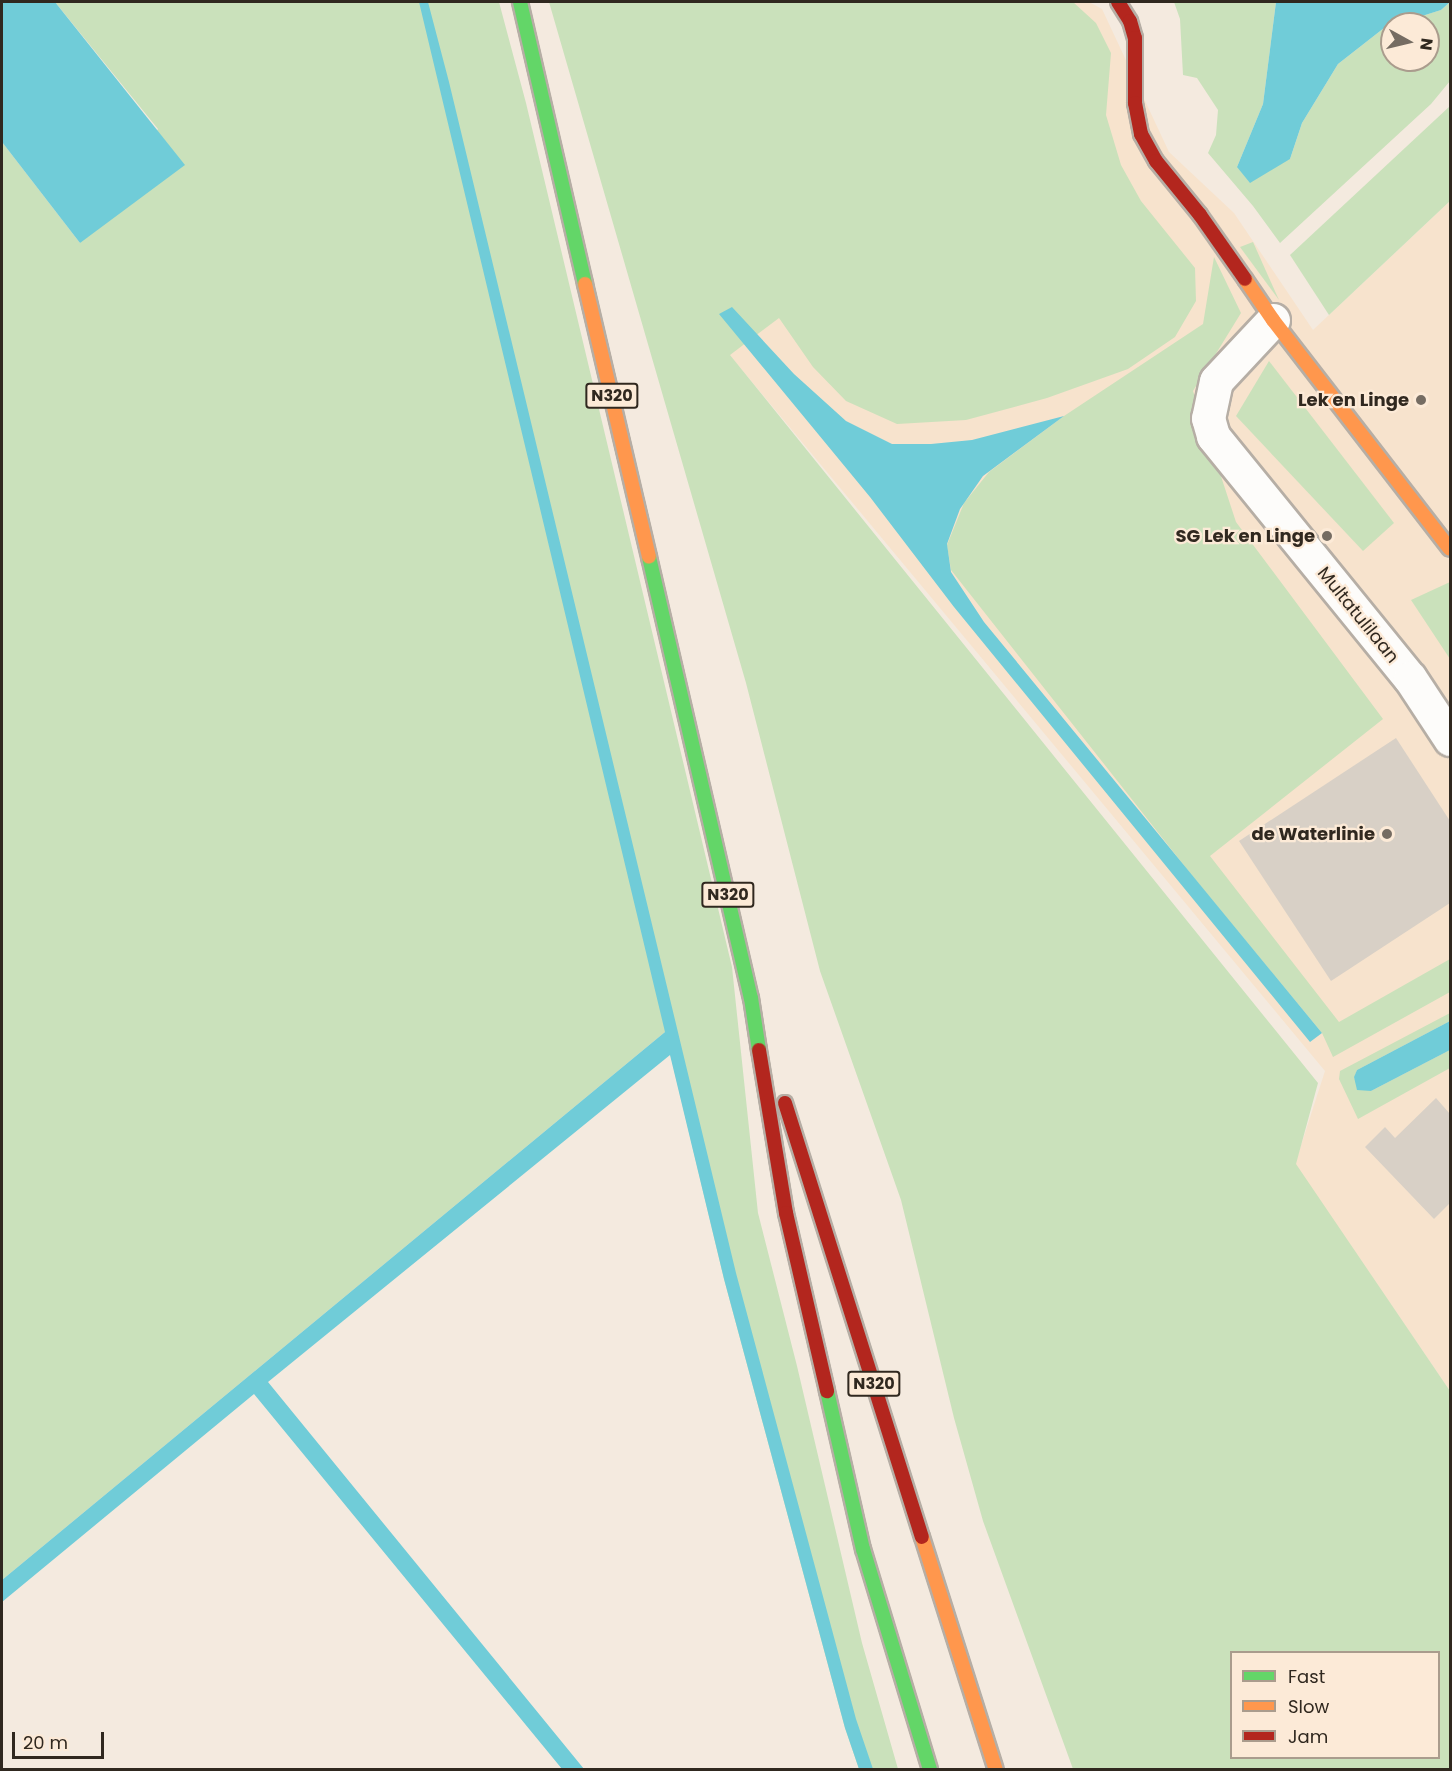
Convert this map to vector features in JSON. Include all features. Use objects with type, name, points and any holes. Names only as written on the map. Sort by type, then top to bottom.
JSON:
[{"type":"main road","name":"N320","points":[[520,2],[752,999],[786,1213],[863,1549],[930,1770]]},
{"type":"main road","points":[[1118,2],[1130,21],[1135,38],[1135,103],[1141,134],[1156,161],[1200,215],[1273,320],[1450,549]]},
{"type":"main road","name":"N320","points":[[752,999],[996,1770]]},
{"type":"street","name":"Multatulilaan","points":[[1273,320],[1216,381],[1208,418],[1213,436],[1410,678],[1450,739]]},
{"type":"shaded area","points":[[610,2],[1089,2],[1102,9],[1169,152],[1234,213],[1313,330],[1450,201],[1450,1391],[1295,1164],[1325,1071],[688,305]]},
{"type":"green space","points":[[55,2],[499,2],[526,103],[732,967],[758,1213],[797,1366],[862,1643],[898,1769],[859,1769],[845,1728],[724,1279],[665,1032],[2,1580],[2,142],[80,243],[158,129]]},
{"type":"green space","points":[[549,2],[1073,2],[1096,23],[1111,53],[1106,115],[1121,165],[1141,201],[1195,268],[1196,301],[1175,337],[1128,369],[1047,398],[966,420],[897,424],[846,401],[813,367],[779,318],[730,355],[1318,1083],[1296,1164],[1450,1391],[1450,1769],[1073,1769],[983,1521],[954,1418],[901,1200],[820,971],[746,683]]},
{"type":"green space","points":[[1174,2],[1276,2],[1263,104],[1237,167],[1290,159],[1302,123],[1338,64],[1380,31],[1380,72],[1440,72],[1440,12],[1435,12],[1441,10],[1450,2],[1450,81],[1431,104],[1280,243],[1253,206],[1208,153],[1216,135],[1218,110],[1197,78],[1183,75],[1180,19]]},
{"type":"green space","points":[[1450,106],[1450,201],[1329,315],[1290,255]]},
{"type":"green space","points":[[1253,242],[1279,300],[1240,247]]},
{"type":"green space","points":[[1214,257],[1241,313],[1193,391],[1236,522],[1383,719],[1210,856],[1339,1022],[1450,959],[1450,992],[1333,1057],[1322,1033],[1190,873],[951,570],[947,545],[964,503],[989,472],[1064,416],[1203,324]]},
{"type":"green space","points":[[1269,361],[1394,523],[1363,551],[1236,416]]},
{"type":"green space","points":[[1450,582],[1450,659],[1411,600]]},
{"type":"green space","points":[[1450,1013],[1450,1021],[1357,1070],[1354,1078],[1371,1091],[1450,1050],[1450,1068],[1358,1119],[1339,1079],[1340,1071]]},
{"type":"water","points":[[2,2],[55,2],[185,165],[80,243],[2,142]]},
{"type":"water","points":[[419,2],[428,2],[449,82],[736,1273],[856,1719],[873,1769],[859,1769],[845,1728],[724,1279],[670,1055],[268,1382],[584,1769],[562,1769],[254,1394],[2,1602],[2,1580],[665,1032]]},
{"type":"water","points":[[1276,2],[1450,2],[1435,12],[1380,12],[1380,31],[1338,64],[1302,123],[1290,159],[1250,183],[1237,167],[1263,104]]},
{"type":"water","points":[[732,307],[794,374],[846,421],[892,444],[931,444],[972,440],[1064,416],[983,476],[960,509],[947,544],[951,572],[984,622],[1322,1033],[1310,1042],[954,607],[870,497],[719,314]]},
{"type":"water","points":[[1450,1021],[1450,1050],[1371,1091],[1357,1090],[1354,1077],[1357,1070]]},
{"type":"building","points":[[1396,738],[1450,821],[1450,903],[1331,981],[1239,841]]},
{"type":"building","points":[[1436,1098],[1450,1114],[1450,1203],[1434,1219],[1365,1147],[1385,1127],[1395,1138]]},
{"type":"traffic: fast","points":[[520,2],[585,284]]},
{"type":"traffic: fast","points":[[649,557],[751,998],[759,1050]]},
{"type":"traffic: fast","points":[[827,1391],[863,1549],[930,1770]]},
{"type":"traffic: slow","points":[[1245,279],[1273,320],[1450,549]]},
{"type":"traffic: slow","points":[[585,284],[649,557]]},
{"type":"traffic: slow","points":[[922,1537],[996,1770]]},
{"type":"traffic: jam","points":[[1118,2],[1130,21],[1135,38],[1135,103],[1141,134],[1156,161],[1200,215],[1245,279]]},
{"type":"traffic: jam","points":[[759,1050],[786,1213],[827,1391]]},
{"type":"traffic: jam","points":[[785,1103],[922,1537]]},
{"type":"place","name":"Lek en Linge","points":[[1421,400]]},
{"type":"place","name":"SG Lek en Linge","points":[[1327,536]]},
{"type":"place","name":"de Waterlinie","points":[[1387,834]]}]
